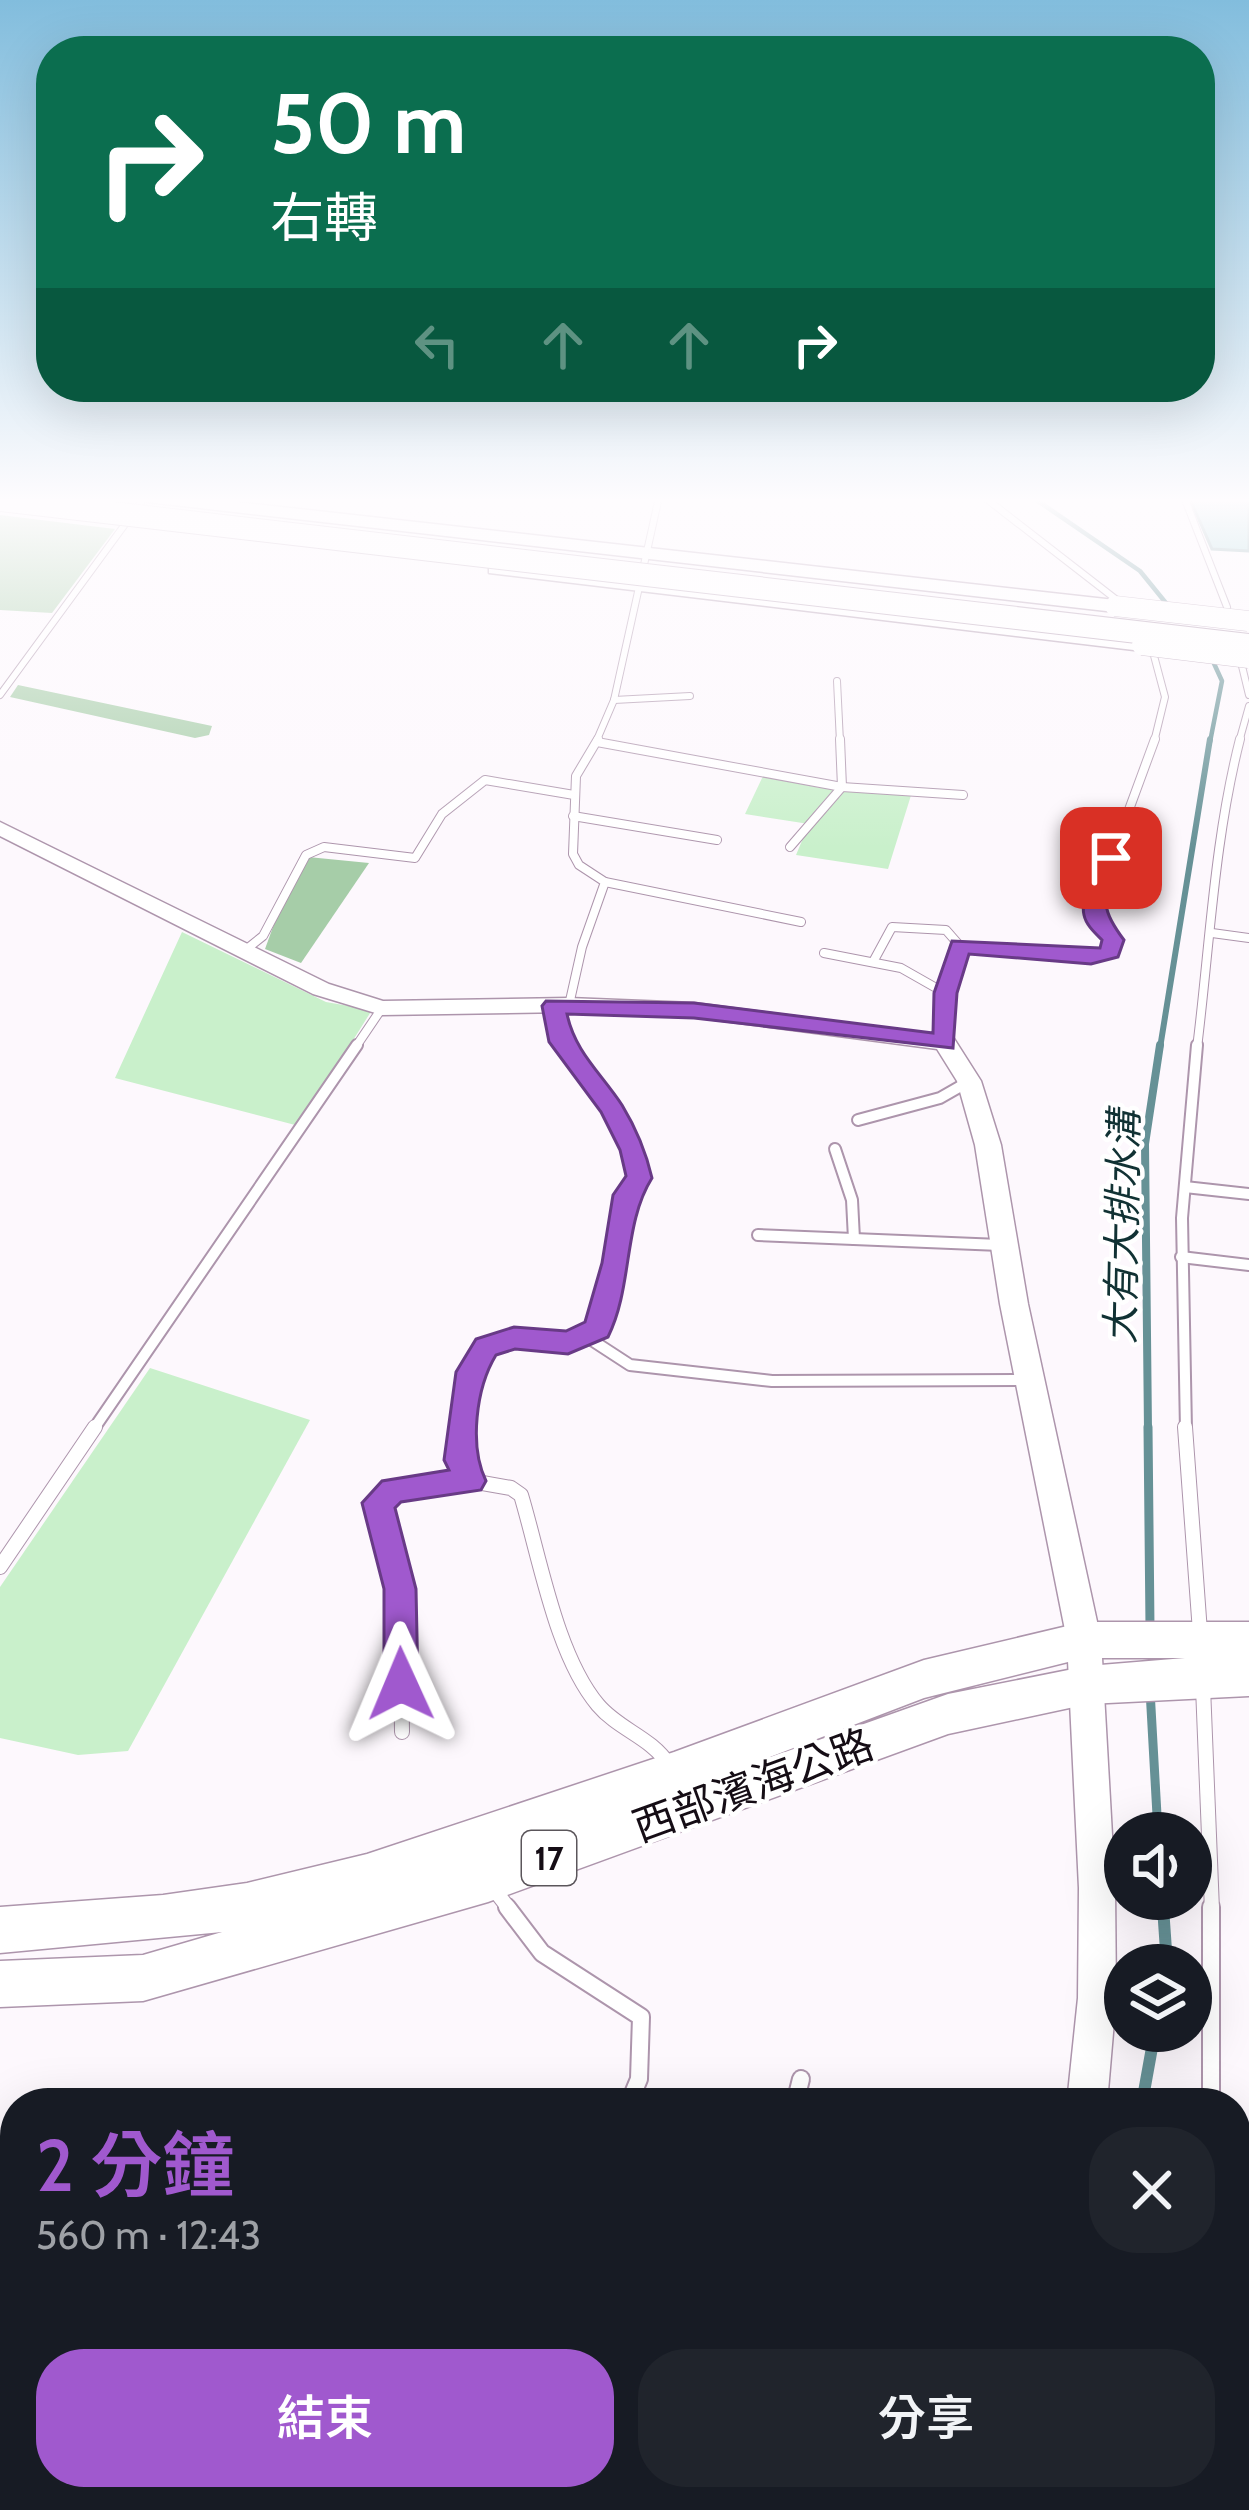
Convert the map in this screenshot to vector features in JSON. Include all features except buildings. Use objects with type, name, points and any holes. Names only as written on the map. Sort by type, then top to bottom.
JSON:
[{"type":"highway","points":[[917,614],[1246,655]]},
{"type":"highway","points":[[1094,614],[1249,632]]},
{"type":"main road","points":[[867,614],[1148,649],[1246,655]]},
{"type":"main road","points":[[1193,614],[1249,621]]},
{"type":"main road","name":"17","points":[[1084,1640],[1202,1658],[1249,1677]]},
{"type":"main road","name":"西部濱海公路","points":[[0,1930],[247,1906],[367,1876],[674,1773],[924,1679],[1084,1640]]},
{"type":"main road","name":"17","points":[[1088,1685],[1202,1658],[1249,1640]]},
{"type":"main road","name":"西部濱海公路","points":[[0,1984],[142,1978],[488,1880],[948,1714],[1088,1685]]},
{"type":"street","points":[[0,828],[243,952],[321,988],[382,1009],[694,1010],[945,1042],[968,1081],[988,1145],[1029,1380],[1084,1640],[1097,1932],[1097,1998],[1088,2088]]},
{"type":"lane","points":[[0,695],[61,614]]},
{"type":"lane","points":[[634,614],[614,700],[576,776],[573,854],[579,865],[605,882],[801,922]]},
{"type":"lane","points":[[873,962],[892,927],[946,930],[960,946],[1091,957],[1110,952],[1113,940],[1095,920],[1095,902],[1160,727],[1165,697],[1148,649]]},
{"type":"lane","points":[[1246,655],[1249,695]]},
{"type":"lane","points":[[790,848],[842,787],[837,681]]},
{"type":"lane","points":[[614,700],[690,696]]},
{"type":"lane","points":[[1211,2088],[1214,1972],[1202,1658],[1186,1452],[1181,1256],[1190,1080],[1212,933],[1214,868],[1237,739],[1249,706]]},
{"type":"lane","points":[[596,742],[842,787],[963,796]]},
{"type":"lane","points":[[243,952],[263,936],[306,855],[324,847],[415,858],[442,814],[485,781],[574,795]]},
{"type":"lane","points":[[573,817],[717,840]]},
{"type":"lane","points":[[470,1481],[459,1460],[471,1372],[486,1347],[514,1338],[568,1342],[598,1329],[616,1263],[626,1195],[639,1178],[638,1164],[611,1109],[561,1042],[561,1006],[605,882]]},
{"type":"lane","points":[[1212,933],[1249,938]]},
{"type":"lane","points":[[945,1042],[945,993],[960,946]]},
{"type":"lane","points":[[824,952],[901,968],[945,993]]},
{"type":"lane","points":[[0,1567],[382,1009]]},
{"type":"lane","points":[[858,1120],[940,1098],[968,1081]]},
{"type":"lane","points":[[835,1149],[852,1200],[854,1239]]},
{"type":"lane","points":[[1184,1187],[1249,1194]]},
{"type":"lane","points":[[758,1235],[1004,1245]]},
{"type":"lane","points":[[1181,1256],[1249,1265]]},
{"type":"lane","points":[[587,1337],[630,1366],[772,1381],[1029,1380]]},
{"type":"lane","points":[[402,1732],[400,1589],[378,1503],[393,1490],[470,1481],[511,1488],[520,1495],[572,1663],[600,1708],[656,1745],[674,1773]]},
{"type":"lane","points":[[488,1880],[542,1953],[640,2017],[635,2088]]},
{"type":"lane","points":[[799,2088],[801,2079]]},
{"type":"green space","points":[[18,685],[212,726],[209,735],[195,738],[10,697]]},
{"type":"green space","points":[[763,776],[821,788],[913,789],[888,869],[796,855],[809,824],[745,814]]},
{"type":"green space","points":[[308,857],[369,863],[301,963],[265,949],[293,872]]},
{"type":"green space","points":[[182,932],[326,1002],[372,1010],[299,1126],[115,1078]]},
{"type":"green space","points":[[150,1368],[310,1420],[128,1751],[78,1755],[0,1738],[0,1587]]},
{"type":"waterway","name":"大有大排水溝","points":[[1210,742],[1222,681],[1211,657]]},
{"type":"waterway","name":"大有大排水溝","points":[[1160,1048],[1210,739]]},
{"type":"waterway","name":"大有大排水溝","points":[[1148,1430],[1145,1144],[1160,1045]]},
{"type":"waterway","name":"大有大排水溝","points":[[1148,1427],[1150,1627]]},
{"type":"waterway","name":"大有大排水溝","points":[[1150,1690],[1157,1812]]},
{"type":"waterway","name":"大有大排水溝","points":[[1164,1920],[1166,1944]]},
{"type":"waterway","name":"大有大排水溝","points":[[1145,2088],[1151,2052]]},
{"type":"route","points":[[401,1684],[400,1589],[378,1503],[393,1490],[470,1481],[459,1460],[471,1372],[486,1347],[514,1338],[568,1342],[598,1329],[616,1263],[626,1195],[639,1178],[638,1164],[611,1109],[561,1042],[554,1006],[694,1010],[945,1042],[945,993],[960,946],[1091,957],[1110,952],[1113,940],[1095,920],[1095,902],[1111,858]]}]
